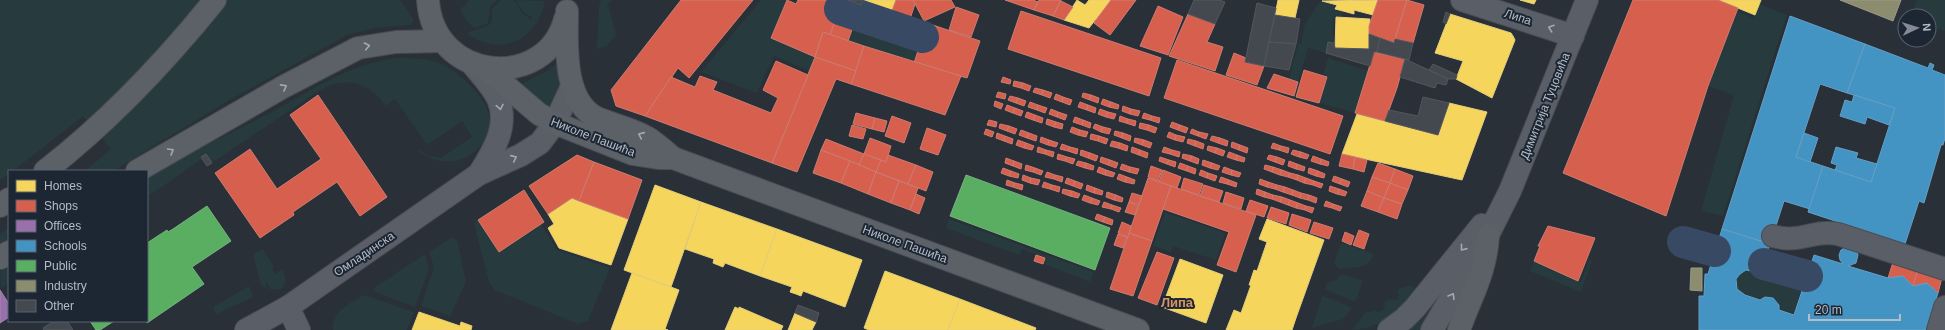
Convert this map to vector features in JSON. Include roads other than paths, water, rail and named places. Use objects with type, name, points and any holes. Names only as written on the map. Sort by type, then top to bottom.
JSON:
[{"type":"main road","points":[[46,170],[94,130],[174,48],[214,0]]},
{"type":"main road","name":"Николе Пашића","points":[[425,3],[431,20],[442,41],[460,58],[478,65],[539,114],[555,123],[633,154],[658,158],[672,158]]},
{"type":"main road","points":[[478,65],[504,68],[517,66],[536,57],[553,43],[564,24],[568,5]]},
{"type":"main road","name":"Николе Пашића","points":[[568,5],[568,54],[572,86],[579,100],[592,115],[648,138],[672,158],[1138,330]]},
{"type":"main road","points":[[139,170],[283,87],[358,48],[396,42],[442,41]]},
{"type":"main road","points":[[0,206],[8,200]]},
{"type":"main road","points":[[1459,330],[1482,276],[1488,235]]},
{"type":"street","name":"Липа","points":[[1462,0],[1573,36]]},
{"type":"street","name":"Димитрија Туцовића","points":[[1432,330],[1488,235],[1517,174],[1587,0]]},
{"type":"street","name":"Омладинска","points":[[478,65],[499,100],[502,112],[499,136],[495,148],[479,174]]},
{"type":"street","name":"Омладинска","points":[[246,330],[288,307],[479,174],[521,155],[534,147],[545,138],[555,123],[572,86]]},
{"type":"street","name":"Димитрија Туцовића","points":[[1389,330],[1404,319],[1415,308],[1477,230],[1499,210]]},
{"type":"street","points":[[1773,236],[1794,239],[1821,233],[1838,234],[1945,269]]},
{"type":"street","points":[[288,307],[299,330]]},
{"type":"waterway","points":[[840,9],[923,37]]},
{"type":"waterway","points":[[1683,242],[1715,251]]},
{"type":"waterway","points":[[1764,264],[1807,276]]},
{"type":"district","name":"Липа","points":[[1177,302]]}]
